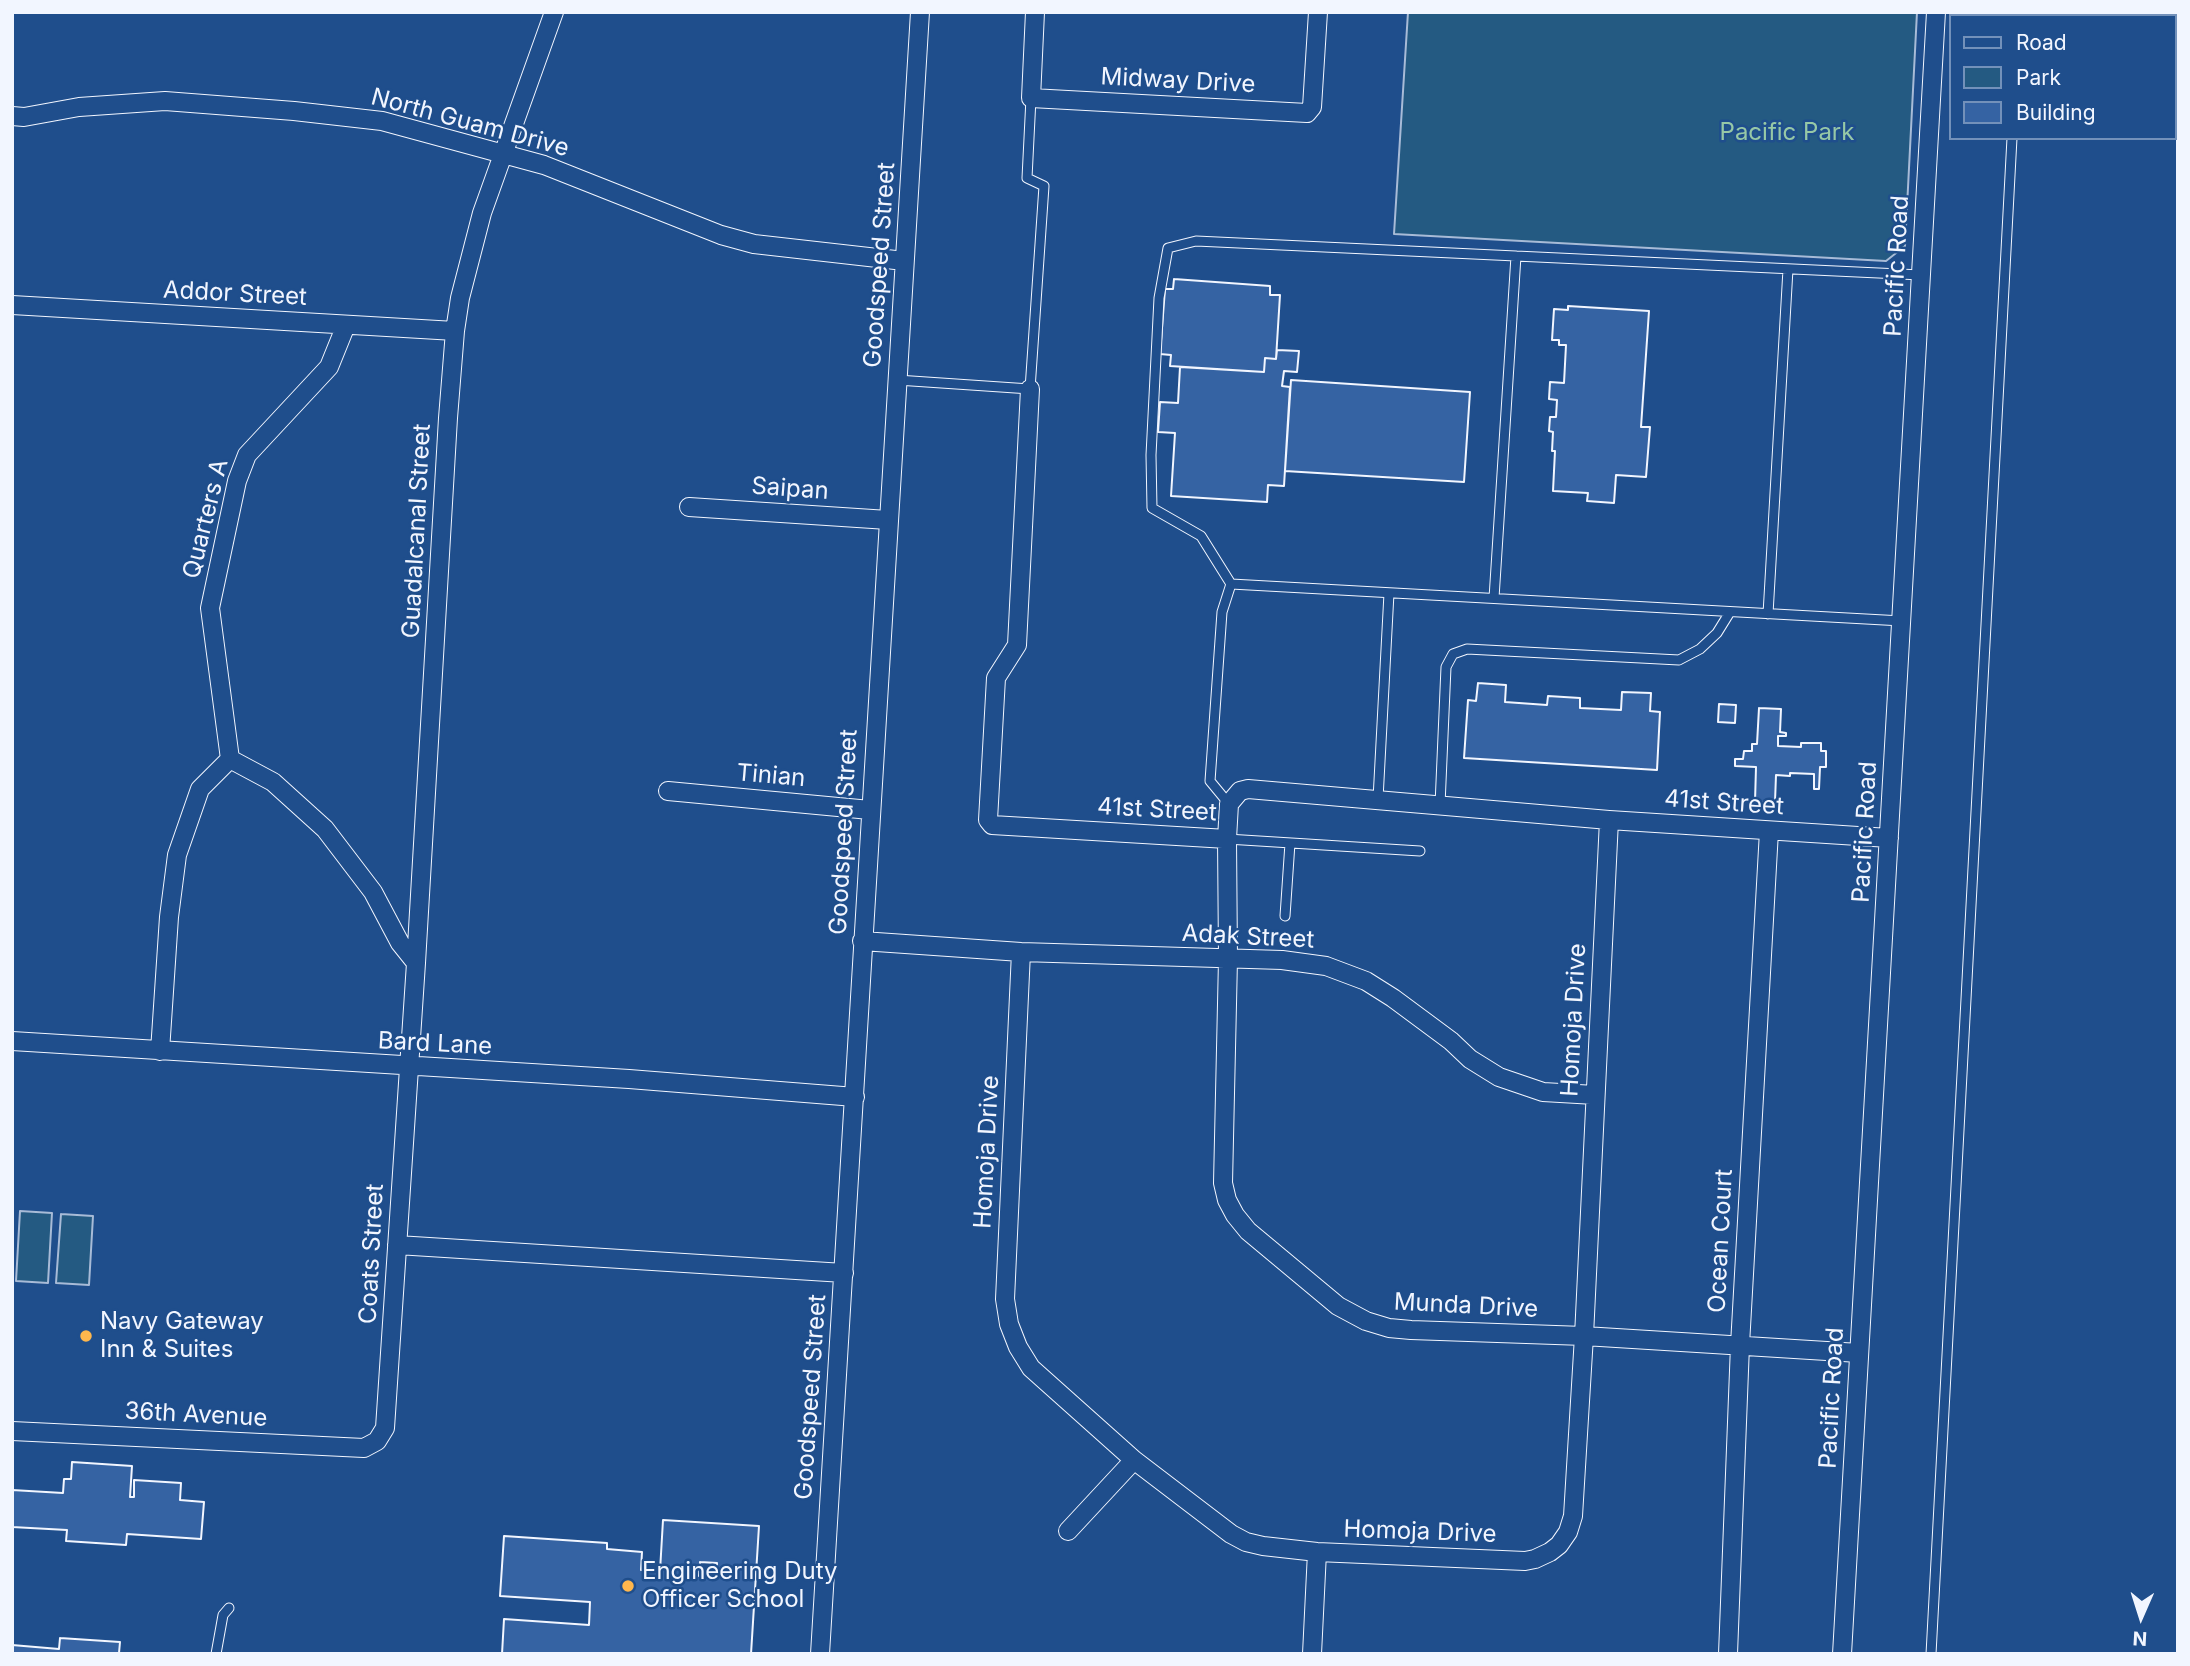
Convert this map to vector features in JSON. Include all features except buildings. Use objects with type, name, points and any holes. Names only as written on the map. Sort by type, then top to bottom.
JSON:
[{"type":"street","name":"Guadalcanal Street","points":[[408,1067],[455,331],[460,298],[482,213],[554,12]]},
{"type":"street","name":"Goodspeed Street","points":[[820,1654],[920,12]]},
{"type":"street","points":[[1031,98],[1035,12]]},
{"type":"street","name":"Midway Drive","points":[[1031,98],[1307,113],[1312,107],[1318,12]]},
{"type":"street","name":"Pacific Road","points":[[1842,1654],[1936,12]]},
{"type":"street","name":"North Guam Drive","points":[[12,116],[23,117],[120,103],[164,101],[382,121],[556,169],[721,235],[754,244],[904,261]]},
{"type":"street","name":"Addor Street","points":[[12,305],[455,331]]},
{"type":"street","name":"Quarters A","points":[[230,759],[209,608],[237,481],[247,456],[329,367],[346,325]]},
{"type":"street","name":"41st Street","points":[[1030,389],[1017,645],[996,678],[988,820],[992,825],[1227,839],[1229,804],[1240,791],[1248,789],[1609,820],[1889,838]]},
{"type":"street","name":"Saipan","points":[[689,507],[888,520]]},
{"type":"street","points":[[160,1051],[169,917],[177,855],[200,789],[230,759],[273,782],[326,829],[373,892],[400,943],[416,963]]},
{"type":"street","name":"Tinian","points":[[668,791],[870,810]]},
{"type":"street","name":"Homoja Drive","points":[[1021,952],[1005,1288],[1009,1324],[1018,1347],[1037,1374],[1135,1460],[1239,1538],[1263,1546],[1317,1552],[1525,1561],[1550,1552],[1568,1532],[1573,1516],[1609,820]]},
{"type":"street","name":"Ocean Court","points":[[1728,1654],[1740,1345],[1769,831]]},
{"type":"street","name":"Munda Drive","points":[[1227,839],[1228,959],[1222,1170],[1227,1200],[1248,1231],[1338,1306],[1366,1321],[1390,1328],[1411,1330],[1584,1336],[1859,1353]]},
{"type":"street","name":"Adak Street","points":[[862,942],[1021,952],[1305,962],[1366,981],[1451,1041],[1470,1059],[1499,1077],[1542,1092],[1595,1095]]},
{"type":"street","name":"Bard Lane","points":[[12,1041],[629,1079],[855,1097]]},
{"type":"street","name":"Coats Street","points":[[377,1441],[386,1421],[408,1067]]},
{"type":"street","points":[[397,1245],[844,1273]]},
{"type":"street","name":"36th Avenue","points":[[12,1431],[363,1448],[377,1441]]},
{"type":"street","points":[[1068,1531],[1135,1460]]},
{"type":"street","points":[[1312,1654],[1317,1552]]},
{"type":"lane","points":[[897,380],[1030,389],[1044,186],[1027,178],[1031,98]]},
{"type":"lane","points":[[1931,1654],[2012,140]]},
{"type":"lane","points":[[1229,804],[1210,781],[1222,612],[1231,584],[1201,536],[1152,508],[1151,455],[1159,298],[1168,248],[1196,241],[1921,275]]},
{"type":"lane","points":[[1494,598],[1516,256]]},
{"type":"lane","points":[[1768,614],[1788,269]]},
{"type":"lane","points":[[1231,584],[1902,621]]},
{"type":"lane","points":[[1378,799],[1389,593]]},
{"type":"lane","points":[[1440,805],[1446,667],[1453,654],[1467,649],[1679,660],[1700,649],[1717,633],[1730,612]]},
{"type":"lane","points":[[1227,839],[1420,851]]},
{"type":"lane","points":[[1285,916],[1290,843]]},
{"type":"lane","points":[[216,1654],[223,1615],[229,1608]]},
{"type":"green space","name":"Pacific Park","points":[[1408,12],[1917,12],[1905,246],[1886,261],[1394,234]]},
{"type":"green space","points":[[20,1211],[52,1213],[48,1283],[16,1281]]},
{"type":"green space","points":[[61,1214],[93,1216],[89,1285],[56,1283]]},
{"type":"place","name":"Navy Gateway Inn & Suites","points":[[86,1336]]},
{"type":"place","name":"Engineering Duty Officer School","points":[[628,1586]]}]
